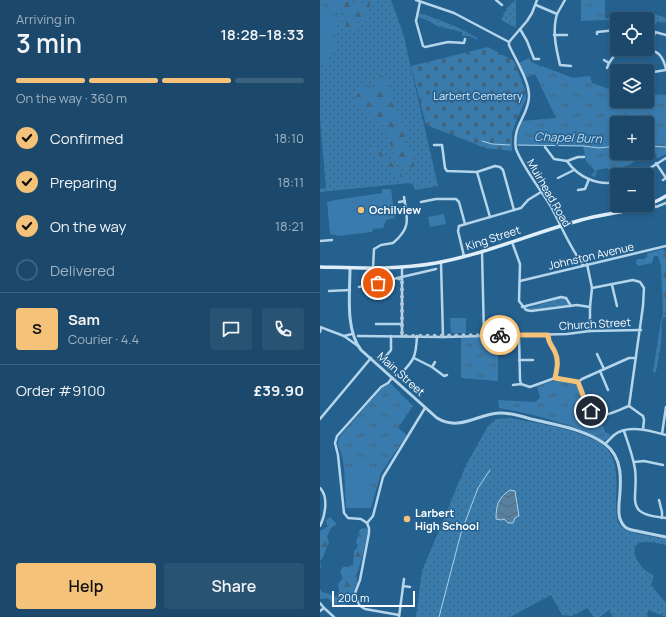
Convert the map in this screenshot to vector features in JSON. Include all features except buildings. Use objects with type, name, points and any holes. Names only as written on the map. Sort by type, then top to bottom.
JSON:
[{"type":"main road","name":"King Street","points":[[654,203],[666,196]]},
{"type":"main road","name":"King Street","points":[[320,267],[402,267],[441,262],[512,242],[560,225],[615,212]]},
{"type":"street","points":[[416,0],[454,13],[509,42],[527,21],[536,5],[537,0]]},
{"type":"street","points":[[496,0],[502,5]]},
{"type":"street","points":[[564,0],[557,14],[554,35],[560,65],[571,66]]},
{"type":"street","points":[[420,2],[416,21],[422,44],[424,46],[423,50]]},
{"type":"street","points":[[536,5],[557,14]]},
{"type":"street","points":[[520,29],[528,41],[534,59],[539,59]]},
{"type":"street","points":[[597,34],[597,32],[610,30]]},
{"type":"street","points":[[654,36],[655,32],[666,35]]},
{"type":"street","points":[[554,35],[566,35]]},
{"type":"street","points":[[424,46],[448,42],[464,42],[465,39]]},
{"type":"street","name":"Muirhead Road","points":[[509,42],[529,91],[527,106],[516,131],[514,140],[516,150],[542,192],[571,248],[583,265]]},
{"type":"street","points":[[654,52],[660,55],[664,61],[666,69],[654,72]]},
{"type":"street","points":[[607,68],[614,56]]},
{"type":"street","points":[[604,60],[609,63]]},
{"type":"street","points":[[434,146],[442,145],[445,168],[447,171],[477,172],[495,166],[502,168],[514,210]]},
{"type":"street","points":[[547,148],[554,159],[567,160],[578,156],[584,157]]},
{"type":"street","points":[[650,168],[666,158]]},
{"type":"street","points":[[567,160],[574,170],[589,179],[603,183],[610,182]]},
{"type":"street","points":[[656,164],[666,178],[663,180]]},
{"type":"street","points":[[560,178],[574,170]]},
{"type":"street","points":[[477,172],[490,217]]},
{"type":"street","points":[[578,190],[586,188],[589,179]]},
{"type":"street","points":[[464,256],[457,229],[459,226],[522,207],[528,200],[542,192]]},
{"type":"street","points":[[373,268],[374,249],[381,245],[393,243],[407,225],[404,197]]},
{"type":"street","points":[[421,202],[438,199],[456,199],[465,224]]},
{"type":"street","points":[[398,202],[405,201]]},
{"type":"street","points":[[654,206],[656,207],[666,203]]},
{"type":"street","points":[[320,241],[332,240]]},
{"type":"street","points":[[512,242],[520,264],[519,301],[522,307],[531,312],[581,305],[590,307]]},
{"type":"street","name":"Johnston Avenue","points":[[520,281],[666,246]]},
{"type":"street","points":[[481,251],[484,336]]},
{"type":"street","points":[[441,262],[443,337]]},
{"type":"street","points":[[587,264],[592,288],[590,331]]},
{"type":"street","points":[[402,267],[402,336]]},
{"type":"street","points":[[344,336],[352,334],[350,322],[350,268]]},
{"type":"street","points":[[359,287],[436,269]]},
{"type":"street","points":[[592,288],[633,280],[639,281],[644,288],[641,330],[629,406]]},
{"type":"street","points":[[612,285],[617,306]]},
{"type":"street","points":[[330,291],[350,290]]},
{"type":"street","points":[[522,307],[561,297],[566,298],[571,306]]},
{"type":"street","points":[[376,324],[402,324]]},
{"type":"street","points":[[320,327],[320,332]]},
{"type":"street","name":"Main Street","points":[[320,327],[344,336],[358,346],[440,420],[454,424],[491,414],[506,413],[583,432],[605,444]]},
{"type":"street","name":"Church Street","points":[[358,336],[443,337],[548,335],[590,331],[641,330]]},
{"type":"street","name":"Main Street","points":[[352,334],[358,346]]},
{"type":"street","points":[[519,335],[521,384]]},
{"type":"street","points":[[548,335],[548,340],[554,351],[557,364],[555,378]]},
{"type":"street","points":[[382,361],[391,350],[392,336]]},
{"type":"street","points":[[399,376],[417,352],[417,336]]},
{"type":"street","points":[[597,354],[604,370]]},
{"type":"street","points":[[321,417],[371,358]]},
{"type":"street","points":[[414,358],[432,367],[444,376]]},
{"type":"street","points":[[513,385],[521,384],[530,387],[555,378],[578,382],[629,358],[636,358]]},
{"type":"street","points":[[378,359],[385,364]]},
{"type":"street","points":[[519,360],[533,360]]},
{"type":"street","points":[[432,367],[435,362]]},
{"type":"street","points":[[600,371],[608,390]]},
{"type":"street","points":[[442,380],[444,376],[447,375]]},
{"type":"street","points":[[392,378],[388,383],[381,387],[337,436],[335,446],[338,455],[344,513],[348,518],[361,519],[367,523],[369,528],[360,580],[356,593],[356,598],[360,606],[365,609],[399,616],[404,578]]},
{"type":"street","points":[[578,382],[588,408],[595,414],[600,416],[605,415],[629,406]]},
{"type":"street","points":[[629,406],[643,416],[644,420],[642,429]]},
{"type":"street","points":[[662,434],[666,407]]},
{"type":"street","points":[[367,523],[373,516],[382,477],[425,408]]},
{"type":"street","points":[[666,435],[642,429],[624,431],[614,435],[605,444],[614,455],[619,467],[621,481],[619,516],[622,524],[628,529],[666,537]]},
{"type":"street","points":[[624,431],[634,462],[636,475],[634,500],[636,506],[646,515],[666,518]]},
{"type":"street","points":[[634,462],[644,461],[663,465]]},
{"type":"street","points":[[320,488],[324,494],[325,507],[320,526]]},
{"type":"street","points":[[659,500],[662,518]]},
{"type":"street","points":[[403,586],[410,587]]},
{"type":"street","points":[[320,603],[334,617]]},
{"type":"street","points":[[320,611],[324,608]]},
{"type":"green space","points":[[320,0],[391,0],[403,33],[438,186],[415,190],[413,185],[410,183],[320,192],[320,189],[326,188],[320,119]]},
{"type":"green space","points":[[320,0],[334,0],[340,2],[338,26],[333,49],[327,64],[320,65]]},
{"type":"green space","points":[[342,0],[357,4],[362,3],[363,0],[370,0],[370,8],[366,11],[363,20],[357,22],[355,32],[346,28],[345,14],[341,4]]},
{"type":"green space","points":[[515,0],[516,28],[501,20],[507,8]]},
{"type":"green space","points":[[581,0],[605,0],[605,20],[581,21]]},
{"type":"green space","points":[[320,5],[327,8],[333,19],[330,52],[325,58],[320,60]]},
{"type":"green space","points":[[419,13],[456,27],[477,38],[477,40],[470,36],[462,36],[462,32],[437,26],[418,17]]},
{"type":"green space","points":[[654,14],[666,18],[666,21],[662,23],[657,21],[656,24],[654,23]]},
{"type":"green space","name":"Larbert Cemetery","points":[[488,47],[514,61],[526,92],[526,99],[512,133],[512,151],[484,148],[426,125],[411,66]]},
{"type":"green space","points":[[529,58],[531,62],[573,78],[590,76],[592,83],[610,89],[610,108],[654,108],[654,94],[666,95],[666,154],[657,159],[656,153],[654,153],[654,116],[610,116],[610,160],[637,160],[629,165],[610,168],[610,170],[607,168],[597,170],[595,177],[591,176],[595,171],[586,161],[583,146],[517,146],[517,137],[522,121],[556,118],[535,74],[526,78],[519,63]]},
{"type":"green space","points":[[380,75],[385,77],[406,133],[404,141],[405,147],[412,151],[415,168],[413,170],[403,164],[395,154],[390,143],[389,132],[355,100],[362,86],[370,86],[376,89]]},
{"type":"green space","points":[[373,145],[399,170],[402,177],[407,182],[406,183],[401,183],[389,168],[384,166],[381,157],[372,149],[371,146]]},
{"type":"green space","name":"Ochilview","points":[[382,189],[391,189],[395,218],[386,220],[383,228],[373,229],[372,232],[338,236],[330,234],[327,202],[382,193]]},
{"type":"green space","points":[[444,214],[446,224],[430,227],[428,217]]},
{"type":"green space","points":[[663,249],[666,253],[666,315],[663,314],[661,266],[658,256],[654,256],[652,263],[638,266],[636,263],[637,259],[645,259],[648,253]]},
{"type":"green space","points":[[560,298],[565,299],[568,305],[532,310],[525,308],[528,306],[528,308],[537,306],[537,304],[539,305]]},
{"type":"green space","points":[[663,314],[666,316],[662,320],[661,346],[655,373],[653,371]]},
{"type":"green space","points":[[450,318],[466,318],[466,333],[451,333]]},
{"type":"green space","points":[[461,338],[498,338],[498,381],[461,378]]},
{"type":"green space","points":[[556,380],[577,385],[589,411],[589,421],[602,423],[605,432],[611,435],[606,440],[603,441],[580,430],[552,420],[499,408],[498,400],[535,402],[540,398],[537,386]]},
{"type":"green space","points":[[390,383],[413,406],[398,428],[407,435],[381,473],[371,508],[346,508],[344,466],[338,446],[338,440],[381,389]]},
{"type":"green space","points":[[509,418],[560,428],[586,436],[605,447],[612,456],[615,467],[616,505],[619,524],[624,529],[629,531],[666,539],[666,545],[649,542],[639,543],[635,548],[635,556],[641,566],[654,576],[651,585],[666,603],[666,617],[648,610],[647,617],[613,617],[609,610],[600,617],[594,617],[587,608],[572,616],[562,615],[551,595],[510,617],[416,617],[422,571],[466,465],[488,426],[496,419]]},
{"type":"green space","points":[[345,468],[370,468],[371,508],[346,508]]},
{"type":"green space","points":[[330,517],[337,524],[331,528],[327,536],[329,544],[323,558],[320,561],[320,531],[327,527],[326,520]]},
{"type":"green space","points":[[366,528],[368,531],[357,574],[357,583],[353,593],[354,599],[346,605],[334,604],[328,598],[320,599],[320,589],[322,592],[335,596],[339,592],[338,584],[343,578],[340,572],[343,567],[353,565],[354,551],[358,546],[356,542],[360,529]]},
{"type":"water","points":[[510,490],[515,491],[519,516],[515,518],[513,523],[508,523],[504,519],[496,519],[498,502]]},
{"type":"waterway","name":"Chapel Burn","points":[[482,141],[492,144],[510,145]]},
{"type":"waterway","name":"Chapel Burn","points":[[518,145],[584,146],[599,148],[610,147]]},
{"type":"waterway","name":"Chapel Burn","points":[[654,146],[666,147]]},
{"type":"waterway","points":[[439,617],[461,533],[478,488],[490,470]]},
{"type":"way so far","points":[[378,283],[402,278],[402,336],[451,337],[500,335]]},
{"type":"place","name":"Ochilview","points":[[361,210]]},
{"type":"place","name":"Larbert High School","points":[[407,519]]},
{"type":"route","points":[[500,335],[548,335],[549,344],[556,354],[557,364],[555,378],[578,382],[588,408],[591,411]]}]
